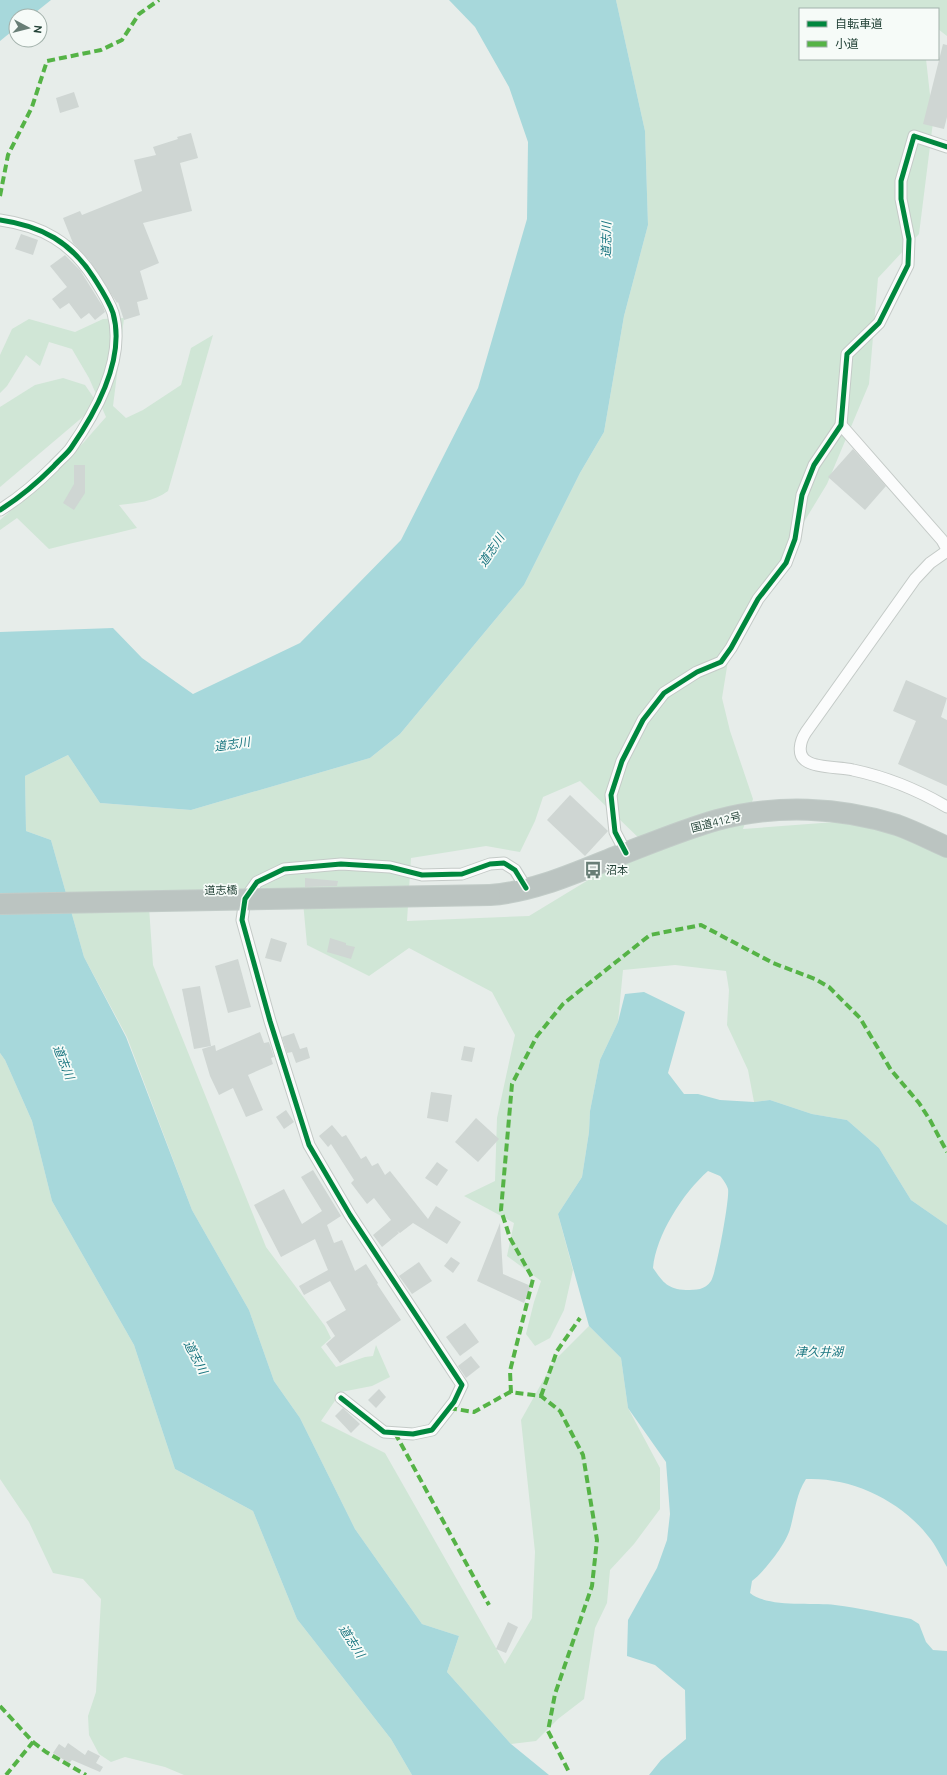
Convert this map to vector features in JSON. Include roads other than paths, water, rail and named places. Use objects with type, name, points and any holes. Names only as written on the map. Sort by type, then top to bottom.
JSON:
[{"type":"highway","name":"国道412号","points":[[490,894],[526,888],[577,872],[675,833],[718,820],[754,813],[790,810],[819,810],[871,818],[898,826],[947,847]]},
{"type":"highway","name":"道志橋","points":[[0,904],[490,894]]},
{"type":"street","points":[[626,853],[615,832],[611,795],[622,760],[644,720],[664,693],[697,672],[721,662],[731,648],[758,599],[786,563],[795,539],[802,495],[814,465],[841,425],[847,354],[879,323],[908,264],[909,239],[901,199],[901,182],[914,136],[947,147]]},
{"type":"street","points":[[0,220],[18,223],[56,238],[72,249],[88,268],[113,313],[115,337],[114,358],[107,384],[93,412],[70,449],[30,489],[0,510]]},
{"type":"street","points":[[841,425],[942,540],[947,550],[915,579],[806,732],[800,743],[802,756],[808,762],[874,775],[920,792],[947,807]]},
{"type":"street","points":[[341,1398],[384,1432],[413,1434],[432,1430],[454,1402],[462,1385],[350,1215],[309,1145],[270,1021],[242,920],[245,899],[257,882],[284,870],[341,864],[390,867],[422,875],[462,874],[490,864],[504,863],[515,870],[526,888]]},
{"type":"water","points":[[0,0],[51,0],[41,8],[8,8],[8,34],[0,41]]},
{"type":"water","name":"道志川","points":[[449,0],[616,0],[645,131],[648,225],[624,316],[604,432],[580,473],[524,585],[400,734],[370,758],[191,810],[100,803],[68,755],[25,776],[26,831],[51,840],[84,957],[126,1037],[192,1210],[249,1310],[274,1381],[300,1418],[355,1529],[422,1624],[459,1636],[447,1672],[511,1744],[549,1775],[412,1775],[391,1739],[297,1619],[253,1511],[175,1469],[134,1345],[52,1201],[32,1121],[5,1060],[0,1053],[0,632],[113,628],[142,658],[193,694],[300,643],[401,540],[478,388],[527,219],[528,142],[509,87],[475,27]]},
{"type":"water","name":"津久井湖","points":[[644,992],[685,1012],[668,1073],[684,1094],[698,1094],[720,1100],[754,1102],[770,1100],[812,1114],[847,1120],[879,1148],[911,1200],[947,1225],[947,1567],[936,1547],[917,1523],[889,1502],[873,1493],[840,1482],[823,1479],[806,1479],[798,1497],[788,1535],[774,1557],[752,1581],[750,1593],[758,1598],[768,1601],[791,1604],[825,1604],[844,1606],[911,1619],[919,1624],[926,1642],[933,1650],[947,1651],[947,1775],[649,1775],[661,1760],[686,1739],[685,1690],[655,1665],[627,1656],[628,1620],[657,1568],[667,1540],[670,1514],[666,1462],[628,1408],[621,1358],[589,1326],[558,1214],[582,1177],[589,1132],[590,1111],[600,1060],[618,1022],[625,994]],"holes":[[[708,1171],[720,1176],[728,1189],[728,1195],[719,1251],[711,1281],[703,1288],[697,1290],[674,1288],[666,1284],[653,1268],[659,1242],[672,1215],[699,1180]]]},
{"type":"place","name":"沼本","points":[[593,870]]}]
